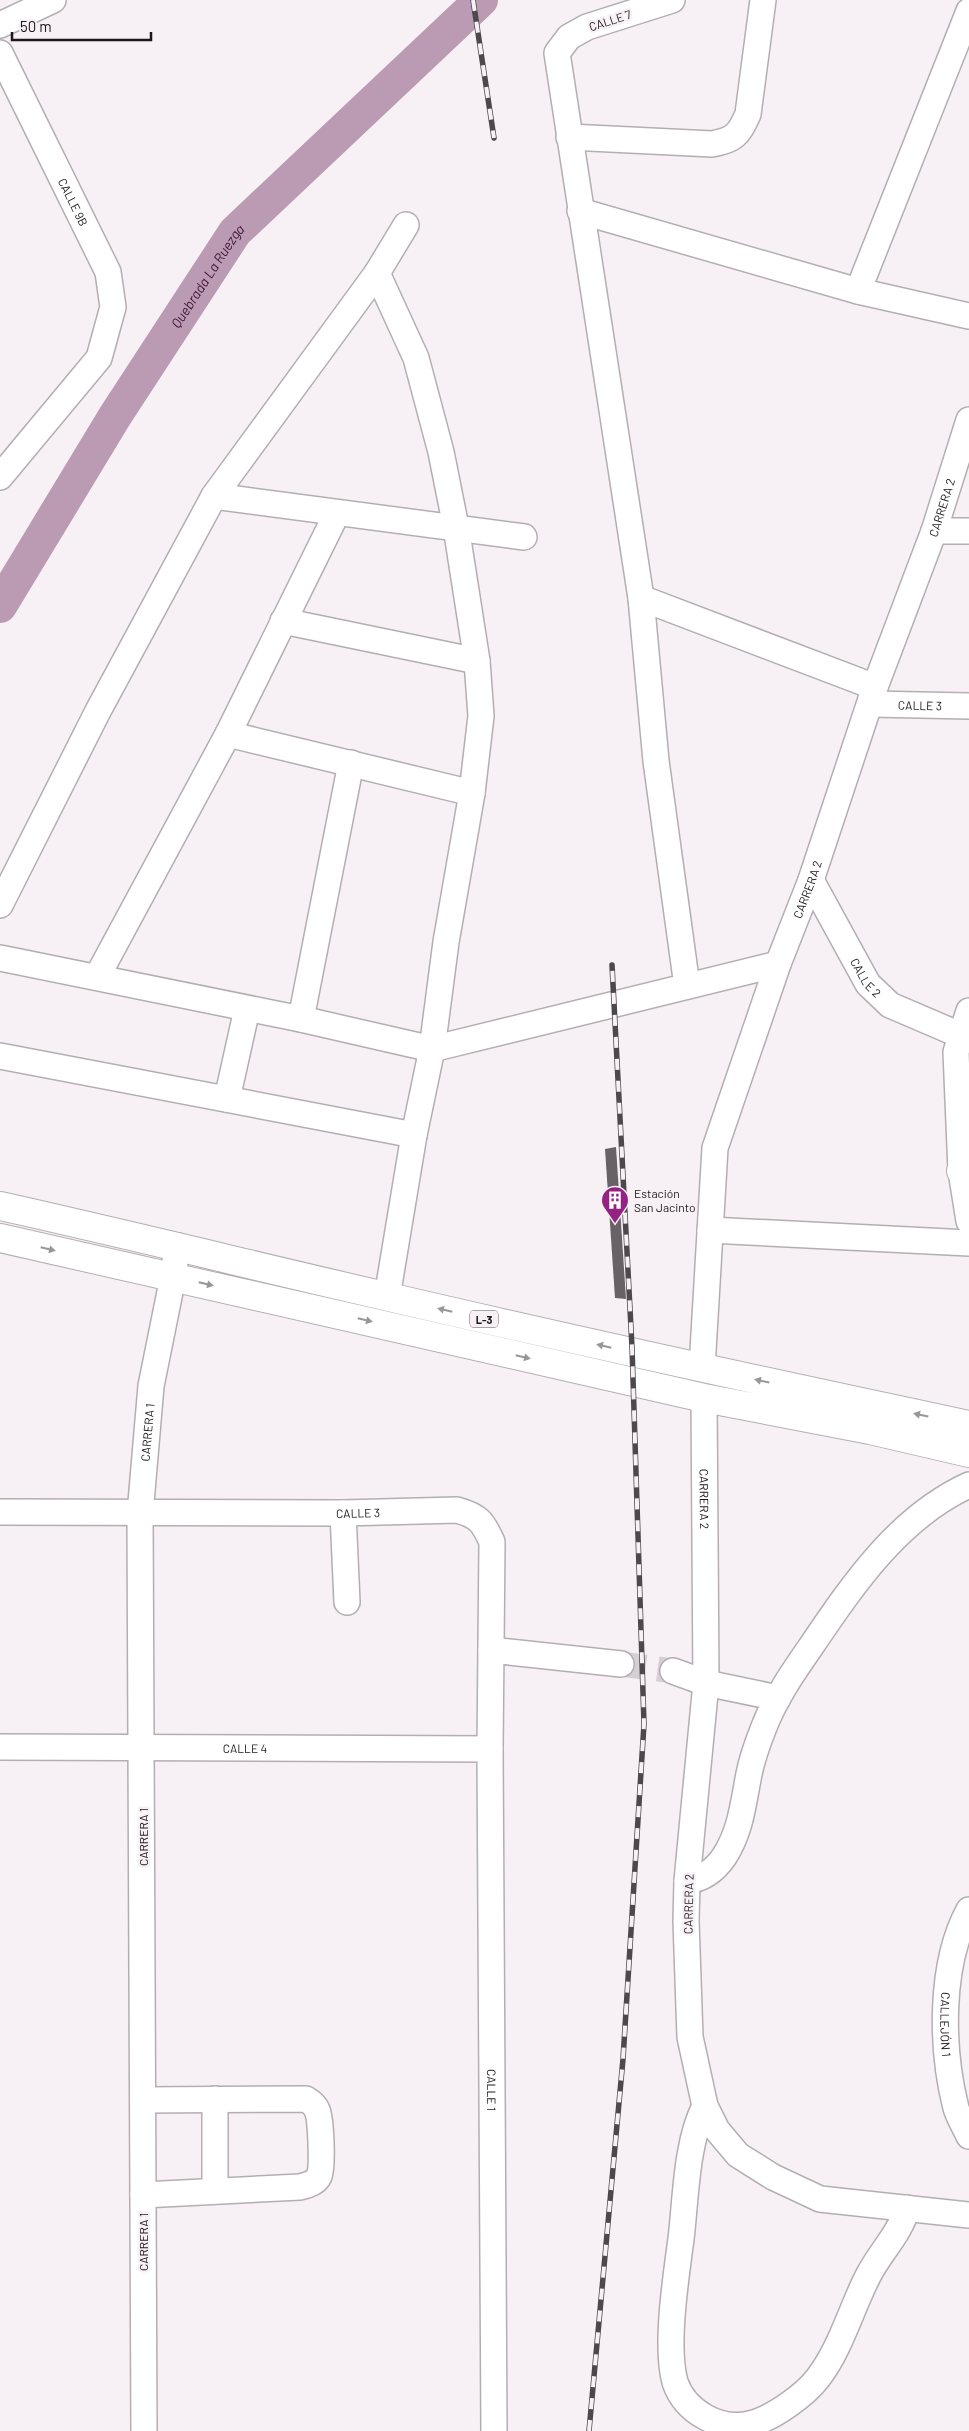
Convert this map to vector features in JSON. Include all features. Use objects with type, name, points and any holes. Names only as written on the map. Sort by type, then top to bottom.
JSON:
[{"type":"main road","name":"L-3","points":[[0,1206],[177,1246],[386,1297],[702,1368],[969,1425]]},
{"type":"main road","name":"L-3","points":[[0,1238],[704,1398],[870,1430],[969,1452]]},
{"type":"street","points":[[0,25],[53,0]]},
{"type":"street","name":"CALLE 7","points":[[569,137],[557,53],[569,37],[587,27],[672,0]]},
{"type":"street","points":[[687,986],[656,761],[641,598],[569,137],[712,144],[730,140],[742,129],[748,114],[763,0]]},
{"type":"street","points":[[858,291],[969,11]]},
{"type":"street","name":"CALLE 9B","points":[[0,53],[108,272],[113,307],[99,358],[0,477]]},
{"type":"street","points":[[580,211],[858,291],[969,316]]},
{"type":"street","points":[[0,904],[98,711],[214,496],[377,273],[406,225]]},
{"type":"street","points":[[377,273],[416,358],[442,452],[477,661],[481,716],[472,793],[446,942],[432,1049],[414,1135],[386,1297]]},
{"type":"street","name":"CARRERA 2","points":[[702,1368],[715,1148],[778,964],[811,880],[873,696],[934,531],[969,420]]},
{"type":"street","points":[[214,496],[524,537]]},
{"type":"street","points":[[97,977],[228,734],[337,513]]},
{"type":"street","points":[[934,531],[969,531]]},
{"type":"street","name":"CALLE 3","points":[[641,598],[873,696],[969,706]]},
{"type":"street","points":[[284,621],[477,661]]},
{"type":"street","points":[[228,734],[472,793]]},
{"type":"street","points":[[302,1020],[351,763]]},
{"type":"street","name":"CALLE 2","points":[[811,880],[868,984],[890,1005],[960,1035]]},
{"type":"street","points":[[0,958],[302,1020],[432,1049],[778,964]]},
{"type":"street","points":[[227,1100],[248,1009]]},
{"type":"street","points":[[969,1011],[956,1052],[969,1221]]},
{"type":"street","points":[[0,1056],[414,1135]]},
{"type":"street","points":[[710,1230],[969,1243]]},
{"type":"street","name":"CARRERA 1","points":[[144,2431],[140,1514],[150,1386],[173,1277],[177,1246]]},
{"type":"street","name":"CARRERA 2","points":[[704,1398],[706,1683],[687,1880],[686,1921],[690,2037],[705,2106],[717,2130],[738,2155],[773,2176],[820,2199],[969,2215]]},
{"type":"street","points":[[687,1880],[704,1877],[724,1858],[740,1824],[749,1773],[764,1726],[778,1698],[840,1604],[889,1544],[921,1513],[939,1500],[969,1485]]},
{"type":"street","name":"CALLE 3","points":[[0,1512],[140,1514],[343,1513],[457,1510],[474,1515],[484,1526],[492,1542],[490,1749]]},
{"type":"street","points":[[343,1513],[346,1602]]},
{"type":"street","points":[[491,1650],[621,1664]]},
{"type":"street","points":[[673,1671],[706,1683],[778,1698]]},
{"type":"street","name":"CALLE 4","points":[[0,1747],[490,1749]]},
{"type":"street","name":"CALLE 1","points":[[490,1749],[494,2431]]},
{"type":"street","name":"CALLEJÓN 1","points":[[969,1910],[960,1926],[950,1970],[945,2043],[956,2110],[969,2136]]},
{"type":"street","points":[[215,2099],[215,2192]]},
{"type":"street","points":[[143,2100],[306,2099],[314,2104],[318,2112],[320,2160],[319,2175],[313,2183],[300,2187],[143,2195]]},
{"type":"street","points":[[705,2106],[697,2121],[692,2144],[673,2300],[672,2360],[676,2383],[681,2394],[693,2410],[702,2416],[721,2424],[736,2426],[752,2424],[793,2402],[818,2378],[841,2337],[878,2256],[903,2223],[907,2208]]},
{"type":"building","name":"Estación San Jacinto","points":[[616,1147],[626,1299],[615,1298],[605,1149]]},
{"type":"waterway","name":"Quebrada La Ruezga","points":[[0,606],[115,416],[235,232],[481,0]]},
{"type":"tunnel","points":[[621,1664],[673,1671]]},
{"type":"railway","points":[[473,0],[494,138]]},
{"type":"railway","points":[[589,2431],[623,2059],[644,1724],[632,1347],[612,965]]},
{"type":"place","name":"Estación San Jacinto","points":[[615,1224]]}]
